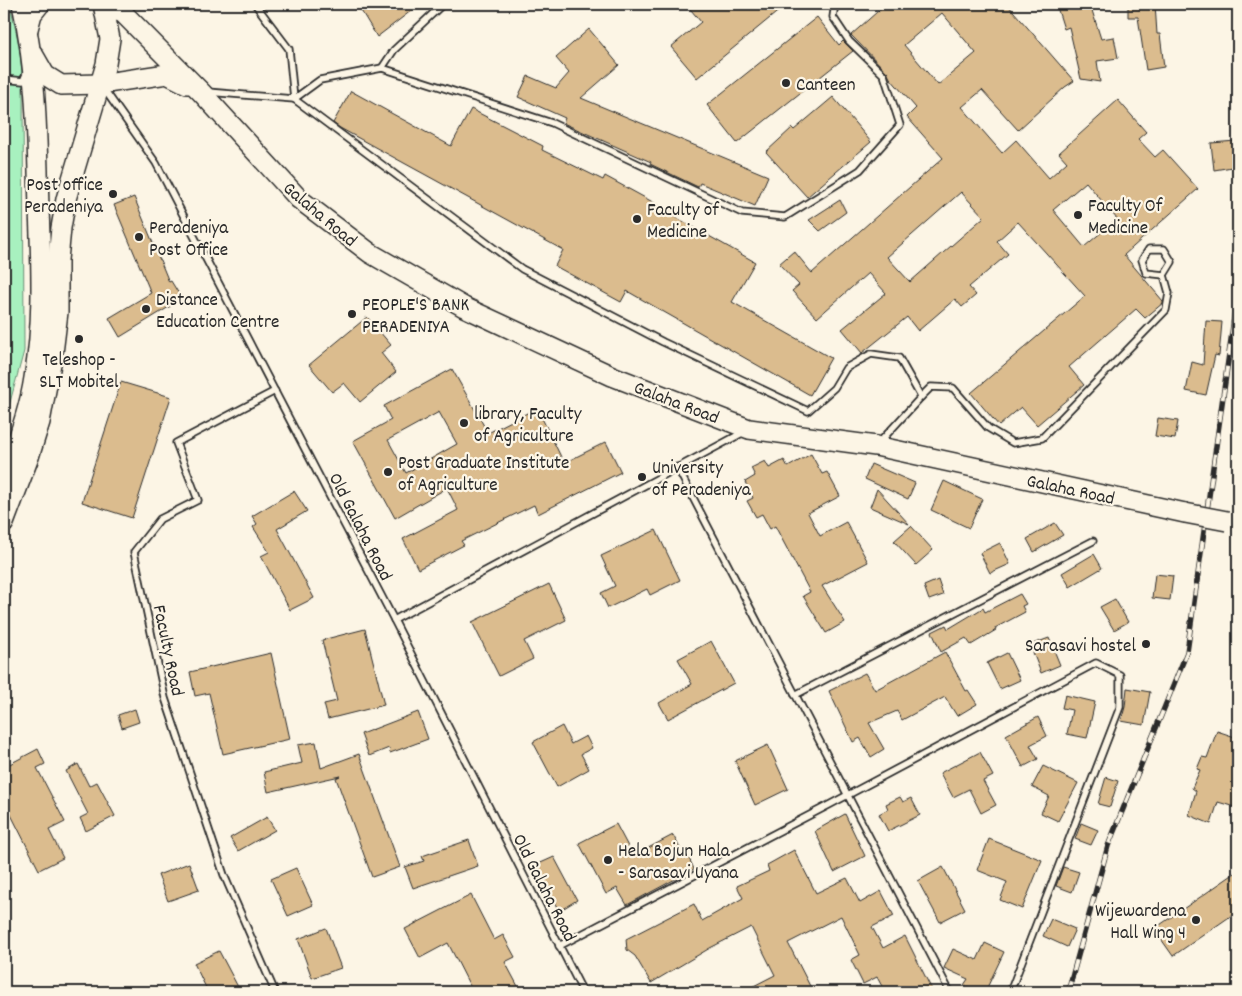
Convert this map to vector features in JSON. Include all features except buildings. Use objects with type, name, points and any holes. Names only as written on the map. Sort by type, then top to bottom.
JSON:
[{"type":"main road","points":[[4,480],[34,381],[40,340],[42,301],[38,138],[28,29],[22,4]]},
{"type":"main road","points":[[28,29],[32,14],[40,4]]},
{"type":"main road","points":[[4,523],[30,457],[40,422],[54,353],[58,312],[58,260],[66,199],[106,64],[110,39],[103,4]]},
{"type":"main road","name":"Galaha Road","points":[[103,4],[123,14],[201,92],[299,199],[370,253],[464,307],[594,368],[749,429],[876,446],[1233,523]]},
{"type":"main road","name":"Galaha Road","points":[[31,56],[45,75],[61,85],[100,84],[167,74],[201,92]]},
{"type":"lane","points":[[255,4],[289,49],[294,99]]},
{"type":"lane","points":[[382,68],[394,50],[443,4]]},
{"type":"lane","points":[[294,99],[320,80],[382,68],[552,123],[742,213],[785,217],[860,170],[900,125],[884,75],[849,41],[833,17],[835,4]]},
{"type":"lane","points":[[4,79],[23,80],[31,56]]},
{"type":"lane","name":"Old Galaha Road","points":[[100,84],[156,163],[394,620],[583,992]]},
{"type":"lane","points":[[201,92],[294,99],[522,268],[663,342],[808,412],[834,388],[846,368],[870,354],[899,358],[921,397]]},
{"type":"lane","points":[[876,446],[930,387],[952,388],[988,428],[1013,443],[1042,438],[1166,310],[1169,293],[1164,274],[1172,262],[1164,249],[1150,249],[1142,260],[1146,273],[1164,274]]},
{"type":"lane","name":"Faculty Road","points":[[274,391],[176,443],[198,500],[160,519],[134,552],[165,698],[224,875],[275,992]]},
{"type":"lane","points":[[394,620],[749,429]]},
{"type":"lane","points":[[677,468],[950,992]]},
{"type":"lane","points":[[795,695],[1092,541]]},
{"type":"lane","points":[[559,946],[1096,663],[1120,675],[1120,707],[1010,992]]},
{"type":"green space","points":[[4,4],[10,4],[19,45],[23,81],[24,351],[4,424]]},
{"type":"railway","points":[[1068,992],[1108,846],[1187,652],[1238,290]]},
{"type":"place","name":"Canteen","points":[[786,83]]},
{"type":"place","name":"Post office Peradeniya","points":[[113,194]]},
{"type":"place","name":"Faculty Of Medicine","points":[[1078,215]]},
{"type":"place","name":"Faculty of Medicine","points":[[637,219]]},
{"type":"place","name":"Peradeniya Post Office","points":[[139,237]]},
{"type":"place","name":"Distance Education Centre","points":[[146,309]]},
{"type":"place","name":"PEOPLE'S BANK PERADENIYA","points":[[352,314]]},
{"type":"place","name":"Teleshop - SLT Mobitel","points":[[79,339]]},
{"type":"place","name":"library, Faculty of Agriculture","points":[[464,423]]},
{"type":"place","name":"Post Graduate Institute of Agriculture","points":[[388,472]]},
{"type":"place","name":"University of Peradeniya","points":[[642,477]]},
{"type":"place","name":"Sarasavi hostel","points":[[1146,644]]},
{"type":"place","name":"Hela Bojun Hala - Sarasavi Uyana","points":[[608,860]]},
{"type":"place","name":"Wijewardena Hall Wing 4","points":[[1196,920]]}]
